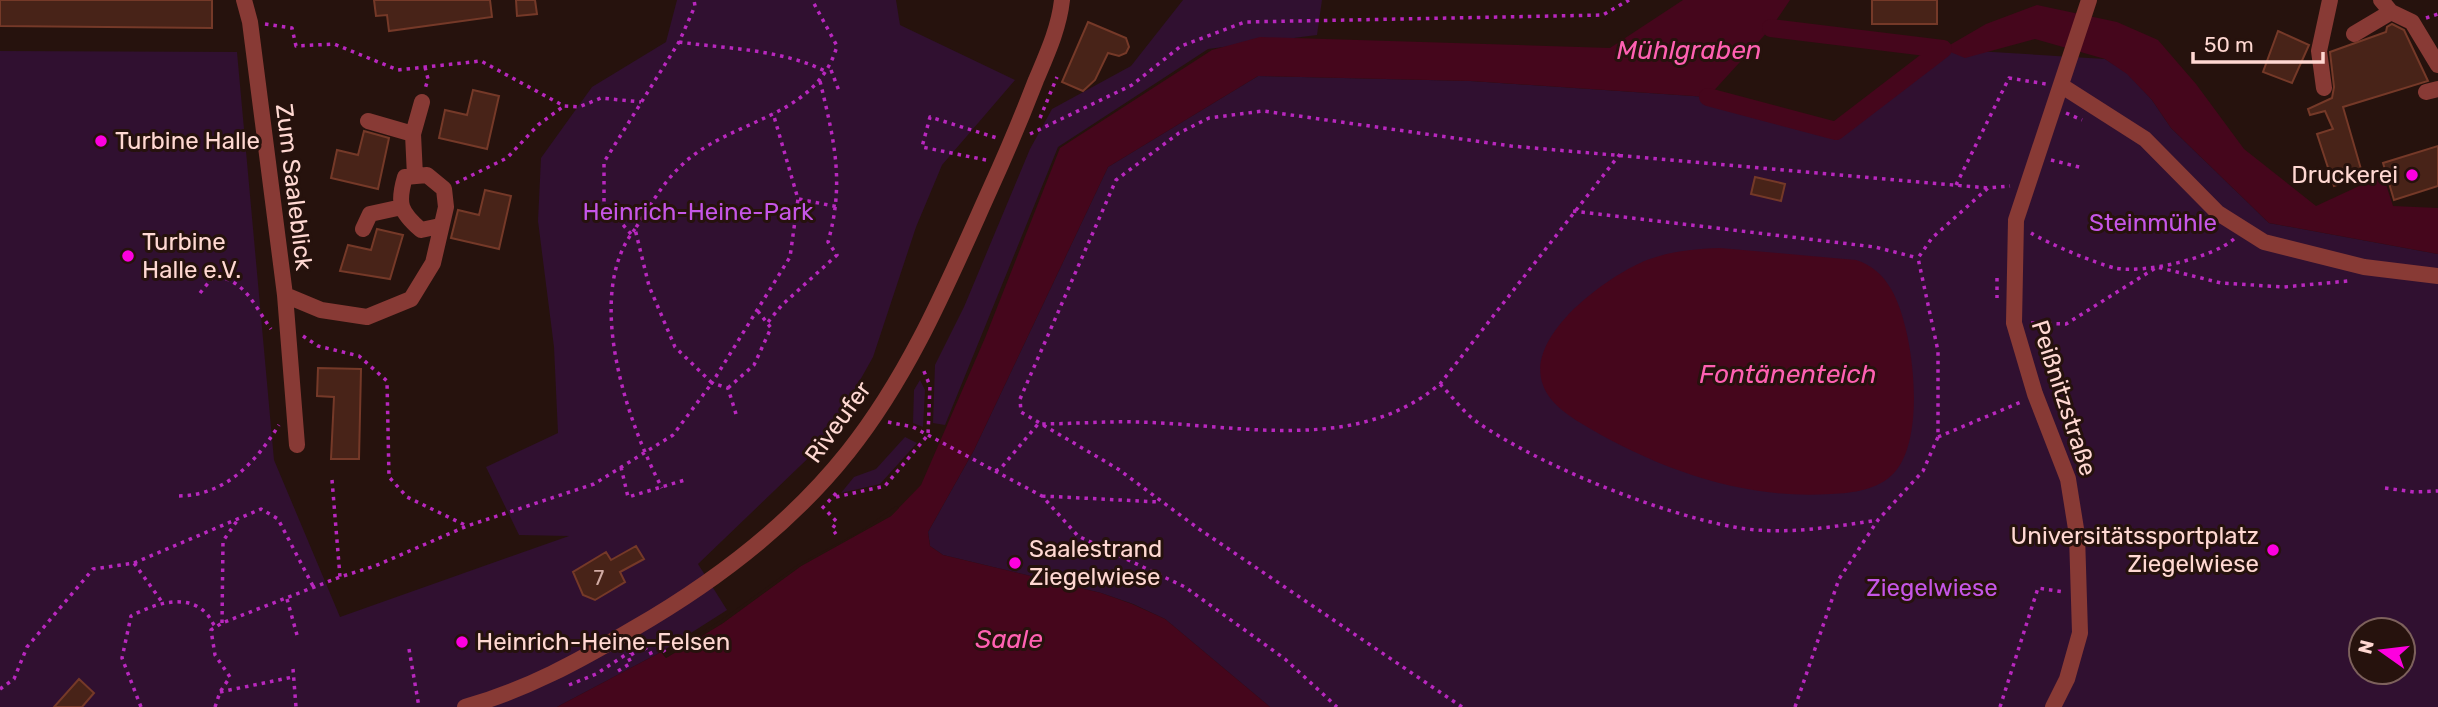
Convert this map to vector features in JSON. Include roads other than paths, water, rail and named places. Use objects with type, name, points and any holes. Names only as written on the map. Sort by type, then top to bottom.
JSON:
[{"type":"street","name":"Zum Saaleblick","points":[[244,0],[250,22],[285,295],[321,310],[367,317],[411,299],[433,263],[446,207],[444,189],[427,174],[415,176]]},
{"type":"street","name":"Riveufer","points":[[466,707],[540,680],[678,603],[732,565],[881,425],[1002,163],[1019,143],[1055,32],[1062,0]]},
{"type":"street","points":[[2324,88],[2319,51],[2330,0]]},
{"type":"street","name":"Peißnitzstraße","points":[[2053,707],[2067,680],[2080,633],[2077,535],[2068,479],[2035,394],[2014,323],[2016,220],[2055,109],[2088,2]]},
{"type":"street","points":[[2354,34],[2386,6],[2412,22],[2438,65]]},
{"type":"street","points":[[2062,86],[2145,139],[2218,213],[2264,242],[2341,262],[2438,276]]},
{"type":"street","points":[[422,102],[413,134],[415,176],[405,177],[399,197],[405,217],[421,230],[440,226]]},
{"type":"street","points":[[368,121],[413,134]]},
{"type":"street","points":[[363,229],[370,214],[402,207]]},
{"type":"street","points":[[285,295],[297,445]]},
{"type":"water","name":"Saale","points":[[1683,0],[1790,0],[1771,28],[1708,97],[1471,81],[1258,76],[1108,167],[974,450],[928,532],[930,546],[943,555],[1101,593],[1165,619],[1270,707],[557,707],[661,652],[666,658],[723,623],[801,566],[891,516],[921,485],[985,338],[1060,148],[1212,50],[1260,37],[1610,48]]},
{"type":"water","points":[[2037,5],[2117,22],[2158,40],[2196,84],[2244,149],[2316,206],[2383,175],[2393,206],[2438,208],[2438,254],[2269,223],[2171,128],[2152,100],[2127,74],[2105,59],[2035,39],[1965,58],[1943,49],[1986,24]]},
{"type":"water","name":"Fontänenteich","points":[[1720,248],[1856,260],[1872,268],[1888,284],[1906,329],[1914,382],[1914,410],[1911,435],[1904,457],[1888,479],[1865,490],[1831,494],[1799,495],[1736,487],[1705,479],[1645,457],[1582,424],[1551,399],[1543,385],[1540,366],[1546,346],[1574,309],[1612,279],[1647,260],[1683,251]]},
{"type":"waterway","name":"Mühlgraben","points":[[1771,28],[1943,49]]},
{"type":"waterway","name":"Mühlgraben","points":[[1708,97],[1836,131],[1943,49]]},
{"type":"place","name":"Turbine Halle","points":[[101,141]]},
{"type":"place","name":"Druckerei","points":[[2412,175]]},
{"type":"place","name":"Turbine Halle e.V.","points":[[128,256]]},
{"type":"place","name":"Universitätssportplatz Ziegelwiese","points":[[2273,550]]},
{"type":"place","name":"Saalestrand Ziegelwiese","points":[[1015,563]]},
{"type":"place","name":"Heinrich-Heine-Felsen","points":[[462,642]]},
{"type":"park label","name":"Heinrich-Heine-Park","points":[[698,212]]},
{"type":"park label","name":"Steinmühle","points":[[2153,223]]},
{"type":"park label","name":"Ziegelwiese","points":[[1932,588]]}]
